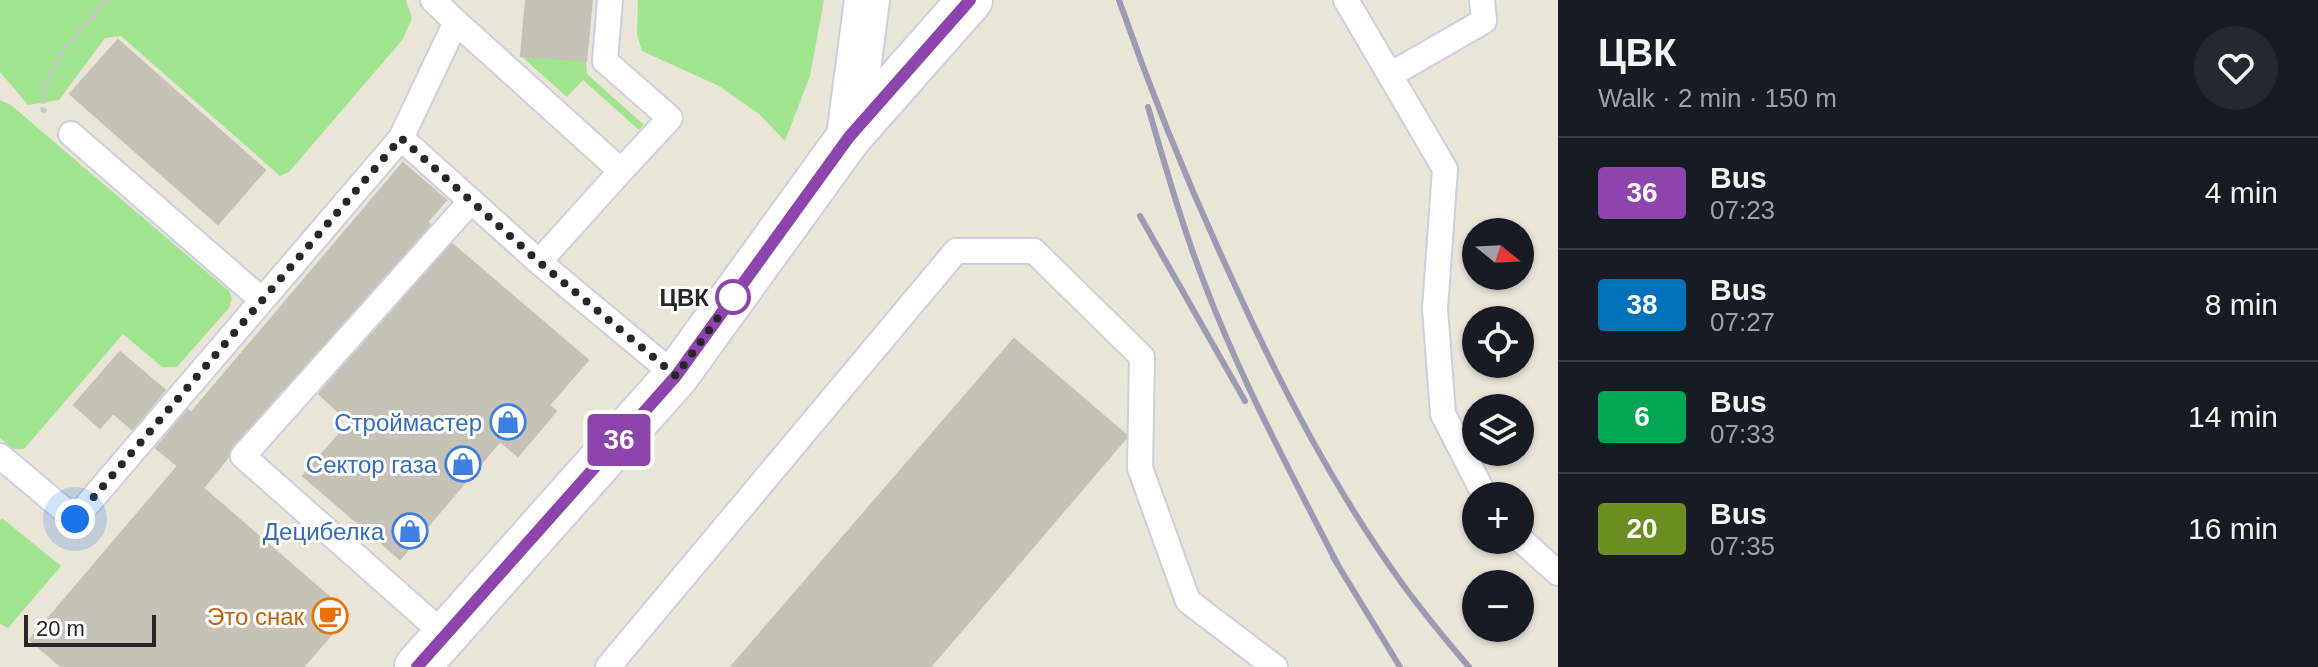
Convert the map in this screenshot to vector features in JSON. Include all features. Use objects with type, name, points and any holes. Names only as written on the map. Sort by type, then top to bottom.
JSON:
[{"type":"main road","points":[[849,137],[867,0]]},
{"type":"main road","points":[[432,651],[676,376],[849,137],[970,0]]},
{"type":"lane","points":[[433,0],[458,11],[621,171]]},
{"type":"lane","points":[[539,262],[670,118],[605,61],[610,0]]},
{"type":"lane","points":[[1346,0],[1445,169],[1435,309],[1443,414],[1478,482]]},
{"type":"lane","points":[[1390,75],[1484,21],[1482,0]]},
{"type":"lane","points":[[0,456],[75,519],[401,138],[458,11]]},
{"type":"lane","points":[[71,134],[262,300]]},
{"type":"lane","points":[[401,138],[539,262],[676,376]]},
{"type":"lane","points":[[432,651],[243,456],[471,201]]},
{"type":"lane","points":[[608,667],[956,251],[1034,251],[1142,357],[1140,468],[1188,601],[1275,667]]},
{"type":"lane","points":[[1534,552],[1558,573]]},
{"type":"path","points":[[71,134],[43,110],[44,88],[61,53],[107,0]]},
{"type":"green space","points":[[0,0],[406,0],[412,18],[403,39],[289,172],[280,176],[121,36],[105,38],[59,100],[28,105],[0,72]]},
{"type":"green space","points":[[638,0],[824,0],[810,76],[785,141],[759,114],[719,86],[642,51],[637,35]]},
{"type":"green space","points":[[521,56],[586,61],[587,74],[644,125],[639,130],[583,80],[567,97]]},
{"type":"green space","points":[[0,100],[11,105],[229,291],[232,299],[229,308],[177,367],[162,367],[123,334],[24,449],[13,449],[0,438]]},
{"type":"green space","points":[[2,518],[61,566],[8,628],[0,624]]},
{"type":"building","points":[[526,0],[592,0],[586,61],[521,56]]},
{"type":"building","points":[[118,40],[265,170],[218,224],[70,94]]},
{"type":"building","points":[[403,163],[446,200],[427,222],[430,225],[232,446],[228,457],[203,488],[349,614],[303,667],[62,667],[30,640],[178,466],[156,448],[188,410],[191,413]]},
{"type":"building","points":[[452,244],[588,360],[549,405],[556,411],[518,456],[500,441],[400,559],[303,476],[350,422],[319,394]]},
{"type":"building","points":[[1014,339],[1126,438],[930,667],[731,667]]},
{"type":"building","points":[[120,352],[165,390],[132,429],[113,413],[100,428],[74,405]]},
{"type":"railway","points":[[1119,0],[1202,212],[1289,397],[1376,547],[1417,604],[1469,667]]},
{"type":"railway","points":[[1148,107],[1188,240],[1226,337],[1339,567]]},
{"type":"railway","points":[[1140,216],[1245,401]]},
{"type":"railway","points":[[1333,557],[1400,667]]},
{"type":"bus line","name":"36","points":[[417,667],[676,376],[849,137],[970,0]]},
{"type":"place","name":"ЦВК","points":[[733,297]]},
{"type":"place","name":"Строймастер","points":[[508,422]]},
{"type":"place","name":"Сектор газа","points":[[463,464]]},
{"type":"place","name":"Децибелка","points":[[410,531]]},
{"type":"place","name":"Это снак","points":[[330,616]]},
{"type":"route","points":[[75,519],[401,138],[539,262],[676,376],[733,297]]}]
